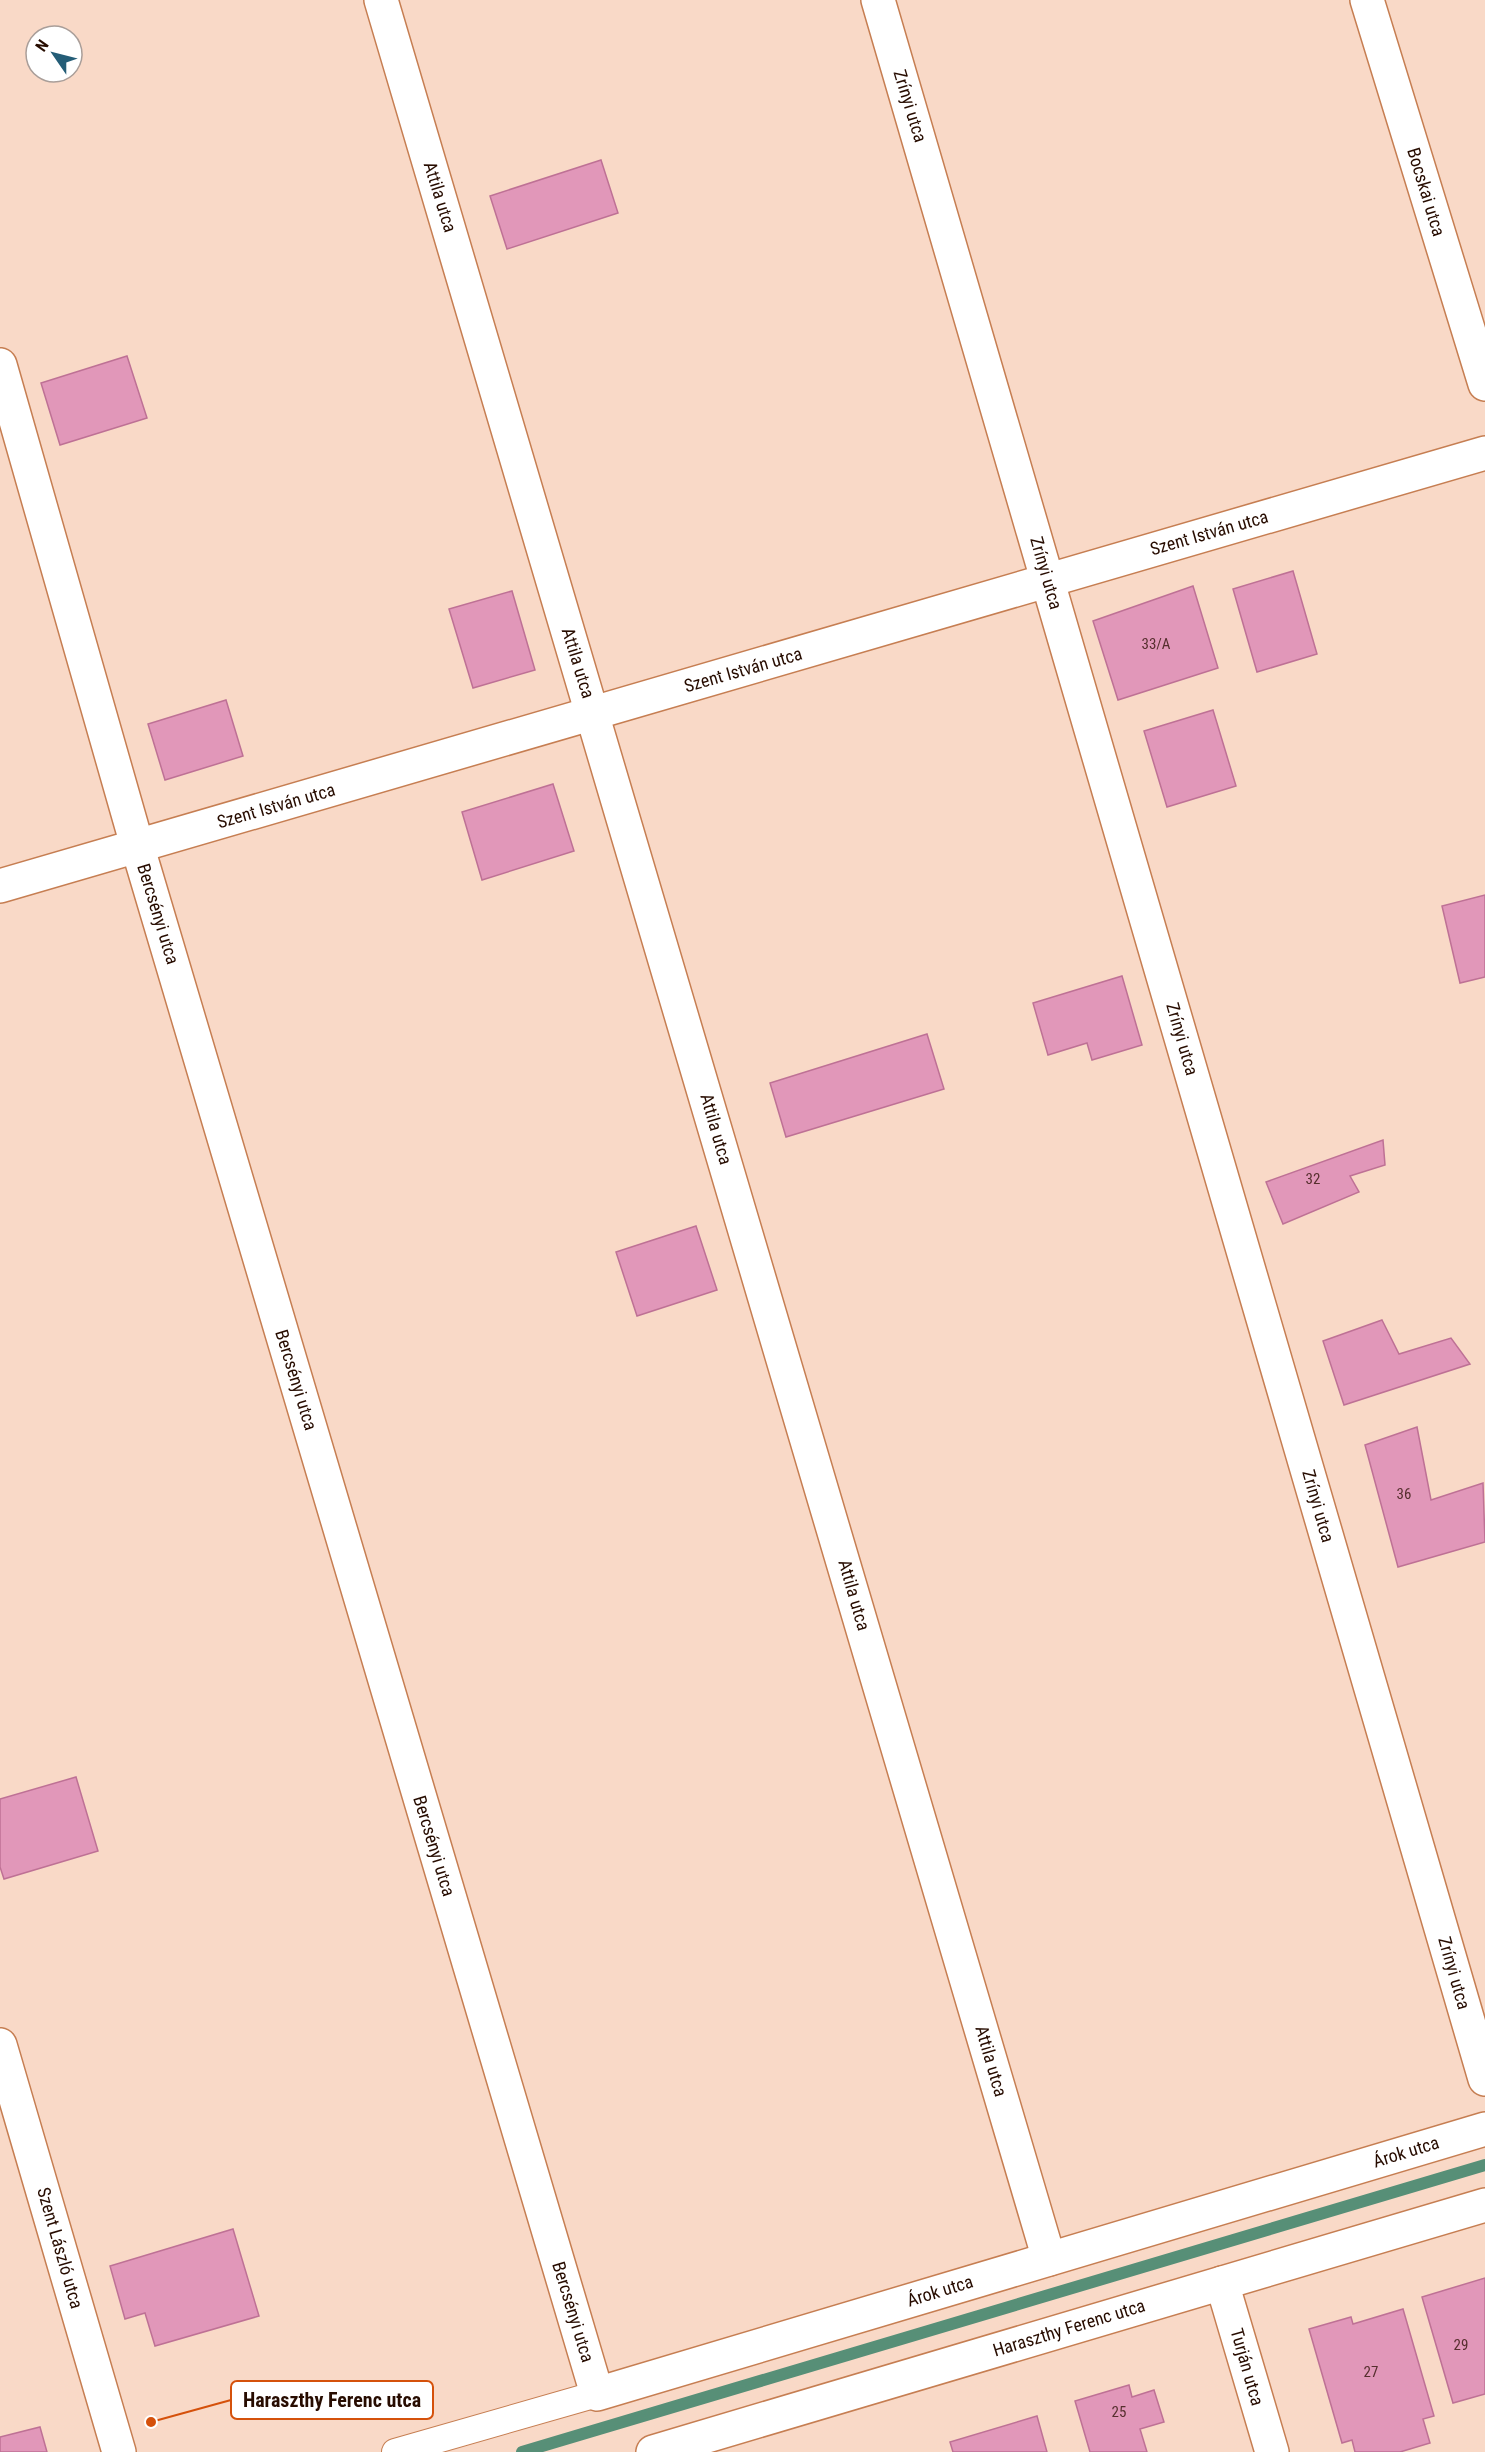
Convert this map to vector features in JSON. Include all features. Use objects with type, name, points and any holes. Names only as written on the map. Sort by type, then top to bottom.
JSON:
[{"type":"street","name":"Attila utca","points":[[381,0],[1049,2259]]},
{"type":"street","name":"Zrínyi utca","points":[[878,0],[1485,2079]]},
{"type":"street","name":"Bocskai utca","points":[[1367,0],[1485,384]]},
{"type":"street","name":"Bercsényi utca","points":[[0,365],[137,845],[597,2394]]},
{"type":"street","name":"Szent István utca","points":[[0,886],[594,715],[1485,453]]},
{"type":"street","name":"Szent László utca","points":[[0,2045],[119,2452]]},
{"type":"street","name":"Árok utca","points":[[597,2394],[1485,2129]]},
{"type":"street","name":"Haraszthy Ferenc utca","points":[[653,2452],[1485,2205]]},
{"type":"street","name":"Turján utca","points":[[1222,2283],[1272,2452]]},
{"type":"lane","name":"Árok utca","points":[[395,2452],[597,2394]]},
{"type":"building","points":[[601,160],[618,213],[507,249],[490,196]]},
{"type":"building","points":[[127,356],[147,418],[60,445],[41,383]]},
{"type":"building","points":[[1293,571],[1317,654],[1257,672],[1233,589]]},
{"type":"building","points":[[1193,586],[1218,668],[1118,700],[1093,621]]},
{"type":"building","points":[[512,591],[535,670],[473,688],[449,609]]},
{"type":"building","points":[[226,700],[243,756],[165,780],[148,724]]},
{"type":"building","points":[[1213,710],[1236,786],[1167,807],[1144,731]]},
{"type":"building","points":[[553,784],[574,851],[482,880],[462,812]]},
{"type":"building","points":[[1485,895],[1485,977],[1460,983],[1442,906]]},
{"type":"building","points":[[1122,976],[1142,1045],[1092,1060],[1087,1043],[1048,1055],[1033,1003]]},
{"type":"building","points":[[927,1034],[944,1089],[786,1137],[770,1083]]},
{"type":"building","points":[[1383,1140],[1385,1165],[1350,1176],[1359,1192],[1283,1224],[1266,1182]]},
{"type":"building","points":[[696,1226],[717,1290],[637,1316],[616,1252]]},
{"type":"building","points":[[1382,1320],[1399,1354],[1451,1338],[1470,1364],[1344,1405],[1323,1341]]},
{"type":"building","points":[[1417,1427],[1431,1500],[1483,1483],[1485,1542],[1398,1567],[1365,1445]]},
{"type":"building","points":[[76,1777],[98,1851],[4,1879],[0,1867],[0,1799]]},
{"type":"building","points":[[233,2229],[259,2316],[155,2346],[145,2313],[125,2319],[110,2266]]},
{"type":"building","points":[[1485,2278],[1485,2394],[1453,2403],[1422,2297]]},
{"type":"building","points":[[1403,2309],[1434,2416],[1423,2419],[1430,2443],[1400,2452],[1355,2452],[1352,2440],[1342,2443],[1309,2329],[1351,2317],[1353,2324]]},
{"type":"building","points":[[1129,2385],[1132,2397],[1154,2390],[1164,2422],[1140,2429],[1147,2452],[1090,2452],[1075,2401]]},
{"type":"building","points":[[1037,2416],[1047,2452],[953,2452],[950,2442]]},
{"type":"building","points":[[40,2427],[47,2452],[0,2452],[0,2437]]},
{"type":"waterway","points":[[522,2452],[1485,2165]]},
{"type":"place","name":"Haraszthy Ferenc utca","points":[[151,2422]]}]
